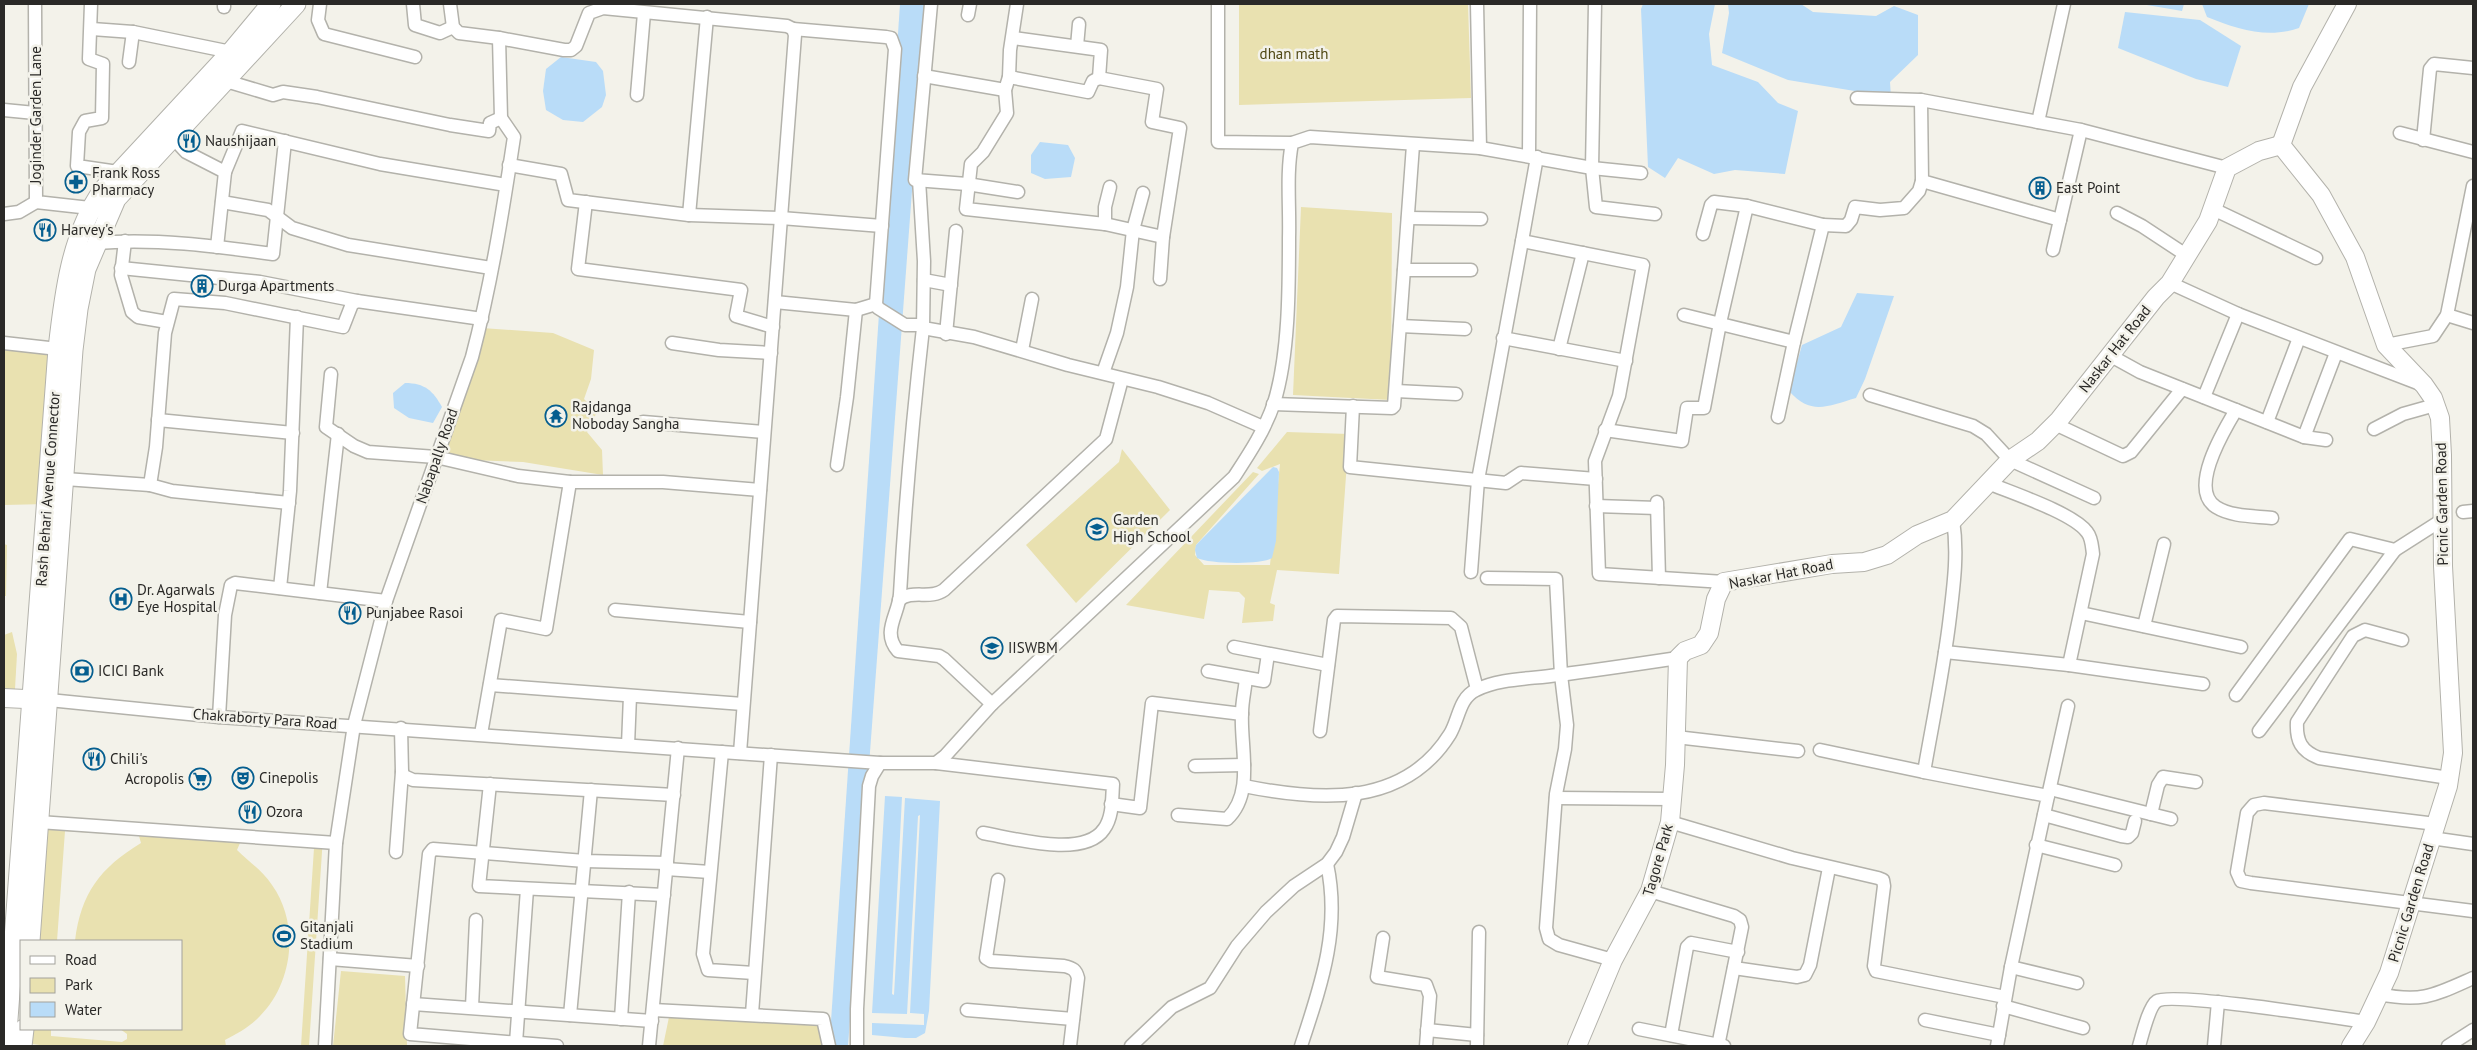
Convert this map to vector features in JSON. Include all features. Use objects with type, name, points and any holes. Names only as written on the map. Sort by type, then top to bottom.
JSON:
[{"type":"main road","name":"Rash Behari Avenue Connector","points":[[30,940],[39,822],[40,700],[58,348],[63,306],[71,265],[90,208],[118,172],[231,52],[272,4]]},
{"type":"main road","name":"Rash Behari Avenue Connector","points":[[6,1046],[40,700],[66,478],[73,350],[78,308],[86,270],[116,199],[296,4]]},
{"type":"main road","points":[[22,1046],[24,1030]]},
{"type":"street","name":"Joginder Garden Lane","points":[[35,4],[36,202],[90,208],[108,215]]},
{"type":"street","points":[[91,4],[90,59],[102,64],[102,118],[86,120],[79,132],[77,166],[118,172]]},
{"type":"street","points":[[320,4],[318,20],[324,34],[416,57]]},
{"type":"street","points":[[413,4],[415,25],[440,33],[453,27]]},
{"type":"street","points":[[450,4],[453,27],[459,33],[571,50],[576,46],[589,13],[595,9],[603,8],[644,14],[707,16],[787,26],[793,29],[886,37],[893,42],[895,49],[877,306]]},
{"type":"street","points":[[931,4],[915,180],[967,184],[1018,192]]},
{"type":"street","points":[[1017,4],[1007,83],[1007,113],[983,152],[971,164],[967,184],[966,209],[1105,224],[1163,237]]},
{"type":"street","points":[[1218,4],[1218,142],[1292,143],[1310,137],[1480,148],[1592,168],[1641,173]]},
{"type":"street","points":[[1477,4],[1480,148]]},
{"type":"street","points":[[1472,572],[1478,480],[1522,241],[1533,156],[1530,4]]},
{"type":"street","points":[[1594,4],[1592,168],[1596,207],[1655,214]]},
{"type":"street","points":[[2038,122],[2064,4]]},
{"type":"street","points":[[1857,98],[1921,100],[2038,122],[2080,130],[2227,168],[2259,151],[2282,145],[2302,87],[2347,4]]},
{"type":"street","points":[[637,95],[644,14]]},
{"type":"street","points":[[690,215],[707,16]]},
{"type":"street","points":[[1077,46],[1079,24]]},
{"type":"street","points":[[92,29],[133,32],[231,52]]},
{"type":"street","points":[[740,753],[795,35],[793,29]]},
{"type":"street","points":[[129,62],[133,32]]},
{"type":"street","name":"Nabapally Road","points":[[325,1046],[336,843],[354,725],[386,601],[472,356],[482,319],[492,268],[514,137],[501,118],[499,38]]},
{"type":"street","points":[[1013,38],[1101,50],[1099,78]]},
{"type":"street","points":[[2423,140],[2430,70],[2434,64],[2473,68]]},
{"type":"street","points":[[924,76],[1088,92],[1093,81],[1099,78],[1157,89],[1152,122],[1180,128],[1163,237],[1160,279]]},
{"type":"street","points":[[226,81],[273,95],[283,92],[317,97],[450,125],[489,131],[490,123],[501,118]]},
{"type":"street","points":[[1703,234],[1711,205],[1714,202],[1748,206],[1823,225],[1846,226],[1855,207],[1880,210],[1904,208],[1919,191],[1922,181],[1921,100]]},
{"type":"street","points":[[4,110],[35,113]]},
{"type":"street","points":[[2053,250],[2080,130]]},
{"type":"street","points":[[217,247],[225,172],[242,131],[380,164],[506,185]]},
{"type":"street","points":[[2400,133],[2473,152]]},
{"type":"street","points":[[173,138],[186,152],[225,172]]},
{"type":"street","points":[[96,243],[125,241],[217,247],[273,254],[285,141]]},
{"type":"street","points":[[936,763],[945,756],[992,704],[1234,477],[1263,427],[1274,404],[1284,359],[1289,239],[1288,160],[1292,143]]},
{"type":"street","points":[[1274,404],[1392,408],[1395,402],[1396,391],[1413,145]]},
{"type":"street","name":"Picnic Garden Road","points":[[2282,145],[2321,195],[2355,257],[2386,345],[2424,385],[2436,405],[2440,418],[2442,520],[2453,752],[2449,778],[2434,831],[2389,973],[2366,1022],[2351,1046]]},
{"type":"street","points":[[509,165],[560,174],[568,200],[690,215],[781,218],[882,226]]},
{"type":"street","name":"Naskar Hat Road","points":[[1477,689],[1506,682],[1678,658],[1686,651],[1701,645],[1709,632],[1716,599],[1724,582],[1832,564],[1864,562],[1886,555],[1917,536],[1952,520],[2010,460],[2038,441],[2055,424],[2111,356],[2156,297],[2170,283],[2208,221],[2227,168]]},
{"type":"street","points":[[919,180],[924,261],[922,327],[904,522],[900,600],[891,625],[891,638],[898,651],[939,656],[992,704]]},
{"type":"street","points":[[1922,181],[2060,220]]},
{"type":"street","points":[[2386,345],[2434,336],[2447,315],[2473,186]]},
{"type":"street","points":[[1105,224],[1110,187]]},
{"type":"street","points":[[1103,373],[1117,333],[1127,287],[1134,230],[1143,193]]},
{"type":"street","points":[[4,214],[19,212],[36,202]]},
{"type":"street","points":[[222,202],[268,210],[292,228],[348,245],[492,268]]},
{"type":"street","points":[[586,202],[578,269],[741,290],[736,316],[773,327]]},
{"type":"street","points":[[1605,430],[1682,441],[1687,408],[1704,408],[1720,323],[1748,206]]},
{"type":"street","points":[[2213,209],[2316,258]]},
{"type":"street","points":[[2117,213],[2142,226],[2183,253],[2188,253]]},
{"type":"street","points":[[1408,218],[1481,219]]},
{"type":"street","points":[[1778,418],[1794,342],[1823,225]]},
{"type":"street","points":[[946,334],[956,231]]},
{"type":"street","points":[[125,241],[121,268],[129,304],[134,315],[167,322]]},
{"type":"street","points":[[1522,241],[1643,265],[1619,396],[1595,461],[1598,574],[1724,582]]},
{"type":"street","points":[[1559,348],[1582,253]]},
{"type":"street","points":[[121,268],[260,282],[357,301],[482,319]]},
{"type":"street","points":[[1404,270],[1471,270]]},
{"type":"street","points":[[924,280],[951,285]]},
{"type":"street","points":[[2170,283],[2238,314],[2424,385]]},
{"type":"street","points":[[150,485],[167,322],[173,301],[177,298],[225,303],[343,327],[352,304],[357,301]]},
{"type":"street","points":[[1022,350],[1032,299]]},
{"type":"street","points":[[775,302],[856,310],[877,306],[906,325],[974,338],[1122,379],[1158,387],[1208,403],[1263,427]]},
{"type":"street","points":[[837,465],[847,397],[856,310]]},
{"type":"street","points":[[2204,398],[2238,314]]},
{"type":"street","points":[[1684,315],[1794,342]]},
{"type":"street","points":[[2447,315],[2473,323]]},
{"type":"street","points":[[280,588],[289,503],[297,317]]},
{"type":"street","points":[[1400,326],[1464,329]]},
{"type":"street","points":[[1503,338],[1626,361]]},
{"type":"street","points":[[2267,422],[2299,338]]},
{"type":"street","points":[[4,343],[58,348]]},
{"type":"street","points":[[672,343],[719,350],[771,352]]},
{"type":"street","points":[[2304,437],[2336,353]]},
{"type":"street","points":[[2111,356],[2140,372],[2204,398],[2304,437],[2326,440]]},
{"type":"street","points":[[331,374],[326,427],[354,446],[368,452],[436,457],[518,476],[570,482],[663,482],[760,490]]},
{"type":"street","points":[[900,600],[905,595],[937,595],[944,590],[1106,439],[1122,379]]},
{"type":"street","points":[[2055,424],[2123,456],[2131,452],[2182,389]]},
{"type":"street","points":[[1396,391],[1456,394]]},
{"type":"street","points":[[1870,395],[1973,426],[1986,434],[2010,460],[2094,498]]},
{"type":"street","points":[[2374,429],[2403,414],[2436,405]]},
{"type":"street","points":[[1352,406],[1350,467],[1506,483],[1521,473],[1596,479]]},
{"type":"street","points":[[2236,410],[2213,453],[2205,485],[2206,496],[2215,507],[2233,514],[2272,518]]},
{"type":"street","points":[[158,420],[293,433]]},
{"type":"street","points":[[643,422],[764,432]]},
{"type":"street","points":[[320,593],[338,434]]},
{"type":"street","points":[[66,478],[150,485],[172,491],[289,503]]},
{"type":"street","points":[[482,734],[501,620],[546,629],[570,482]]},
{"type":"street","points":[[1988,483],[2072,518],[2087,531],[2094,554],[2069,665]]},
{"type":"street","points":[[1596,506],[1657,505],[1659,578]]},
{"type":"street","points":[[1924,772],[1946,652],[1956,544],[1952,520]]},
{"type":"street","points":[[2259,731],[2395,550],[2442,520]]},
{"type":"street","points":[[2236,695],[2350,539],[2395,550]]},
{"type":"street","points":[[2144,626],[2164,544]]},
{"type":"street","points":[[1487,578],[1556,580],[1561,675],[1567,725],[1556,798],[1546,928],[1549,940],[1559,945],[1613,960]]},
{"type":"street","points":[[219,717],[225,615],[232,585],[240,583],[386,601]]},
{"type":"street","points":[[615,610],[750,622]]},
{"type":"street","points":[[2081,613],[2241,647]]},
{"type":"street","points":[[1244,786],[1297,796],[1356,793],[1394,785],[1410,776],[1434,755],[1450,734],[1465,696],[1477,689],[1461,627],[1452,618],[1337,616],[1334,620],[1320,730]]},
{"type":"street","points":[[2402,640],[2365,630],[2353,636],[2297,722],[2296,734],[2300,746],[2308,754],[2319,758],[2449,778]]},
{"type":"street","points":[[1234,648],[1328,665]]},
{"type":"street","points":[[1946,652],[2069,665],[2203,684]]},
{"type":"street","points":[[1208,671],[1264,681],[1268,654]]},
{"type":"street","name":"Tagore Park","points":[[1576,1046],[1613,960],[1650,891],[1670,822],[1676,737],[1678,658]]},
{"type":"street","points":[[1178,815],[1227,819],[1233,814],[1244,786],[1242,714],[1246,678]]},
{"type":"street","points":[[490,685],[743,704]]},
{"type":"street","points":[[628,744],[630,696]]},
{"type":"street","points":[[4,698],[40,700]]},
{"type":"street","name":"Chakraborty Para Road","points":[[40,700],[219,717],[401,728],[829,759],[936,763],[1113,784],[1111,804]]},
{"type":"street","points":[[983,833],[1063,845],[1078,845],[1089,842],[1104,830],[1110,816],[1111,804],[1140,808],[1152,704],[1242,714]]},
{"type":"street","points":[[1925,1020],[1998,1041],[2004,1002],[2036,845],[2068,706]]},
{"type":"street","points":[[396,852],[402,772],[401,728]]},
{"type":"street","points":[[1676,737],[1798,751]]},
{"type":"street","points":[[649,1046],[678,748]]},
{"type":"street","points":[[1820,750],[1924,772],[2049,793],[2171,819]]},
{"type":"street","points":[[722,752],[710,872],[704,954],[705,965],[708,970],[716,972],[754,973]]},
{"type":"street","points":[[752,1014],[771,755]]},
{"type":"street","points":[[857,1046],[857,1010],[869,786],[876,762]]},
{"type":"street","points":[[1195,766],[1244,765]]},
{"type":"street","points":[[402,772],[404,776],[413,780],[674,795]]},
{"type":"street","points":[[2151,814],[2158,785],[2163,778],[2196,782]]},
{"type":"street","points":[[490,784],[479,886],[664,895]]},
{"type":"street","points":[[570,1015],[583,890],[590,790]]},
{"type":"street","points":[[1131,1046],[1172,1006],[1210,988],[1237,946],[1266,912],[1294,886],[1327,864],[1336,852],[1356,793]]},
{"type":"street","points":[[1556,798],[1672,799]]},
{"type":"street","points":[[2473,844],[2434,831],[2264,803],[2254,805],[2247,813],[2237,872],[2241,881],[2473,911]]},
{"type":"street","points":[[2044,815],[2128,837],[2132,833],[2135,821]]},
{"type":"street","points":[[39,822],[336,843]]},
{"type":"street","points":[[1670,822],[1829,868],[1883,880],[1884,886],[1874,966],[1876,971],[2004,1002],[2083,1028]]},
{"type":"street","points":[[2036,845],[2115,865]]},
{"type":"street","points":[[557,1046],[410,1034],[429,854],[433,849],[667,866],[710,872]]},
{"type":"street","points":[[1301,1046],[1329,951],[1333,911],[1332,888],[1327,864]]},
{"type":"street","points":[[1734,968],[1797,977],[1805,974],[1810,965],[1829,868]]},
{"type":"street","points":[[998,880],[986,958],[991,961],[1072,968],[1078,978],[1070,1046]]},
{"type":"street","points":[[516,1043],[527,889]]},
{"type":"street","points":[[1640,1029],[1720,1046],[1742,927],[1740,920],[1734,916],[1650,891]]},
{"type":"street","points":[[621,1019],[629,892]]},
{"type":"street","points":[[472,1007],[476,920]]},
{"type":"street","points":[[1427,1030],[1477,1040],[1479,932]]},
{"type":"street","points":[[1384,938],[1377,977],[1426,985],[1430,996],[1426,1046]]},
{"type":"street","points":[[1671,1035],[1687,947],[1691,943],[1738,952]]},
{"type":"street","points":[[330,959],[418,966]]},
{"type":"street","points":[[2011,967],[2077,983]]},
{"type":"street","points":[[2379,994],[2401,999],[2424,998],[2473,978]]},
{"type":"street","points":[[2139,1046],[2151,1009],[2157,1001],[2167,998],[2218,1002],[2366,1022]]},
{"type":"street","points":[[2214,1046],[2218,1002]]},
{"type":"street","points":[[413,1004],[621,1019],[653,1016],[752,1014],[823,1019],[829,1046]]},
{"type":"street","points":[[967,1010],[1073,1019]]},
{"type":"street","points":[[2448,1046],[2473,1030]]},
{"type":"green space","name":"dhan math","points":[[1239,4],[1468,4],[1471,98],[1239,105]]},
{"type":"green space","points":[[1301,207],[1392,213],[1391,400],[1293,395]]},
{"type":"green space","points":[[482,328],[553,333],[594,350],[591,379],[584,399],[597,412],[587,432],[602,450],[603,475],[523,462],[444,459],[466,392]]},
{"type":"green space","points":[[4,345],[58,349],[47,504],[4,505]]},
{"type":"green space","points":[[1287,432],[1349,434],[1339,574],[1277,570],[1270,603],[1275,605],[1273,621],[1242,623],[1245,598],[1239,592],[1209,590],[1204,619],[1126,605],[1253,472],[1259,474],[1196,545],[1195,555],[1204,565],[1270,565],[1280,464],[1262,471],[1257,468]]},
{"type":"green space","points":[[1122,449],[1170,510],[1076,603],[1026,545],[1119,462]]},
{"type":"green space","points":[[4,544],[7,545],[6,596],[4,596]]},
{"type":"green space","points":[[12,632],[17,654],[15,689],[4,688],[4,635]]},
{"type":"green space","points":[[47,818],[323,837],[309,1046],[301,1046],[314,848],[240,843],[237,850],[264,875],[281,900],[287,917],[289,953],[280,987],[271,1002],[256,1020],[244,1030],[225,1040],[226,1046],[47,1046],[32,1044],[33,1030],[51,1030],[51,1036],[122,1042],[127,1039],[127,1034],[121,1030],[182,1030],[182,940],[75,940],[82,909],[95,883],[114,862],[141,843],[139,836],[65,831],[57,940],[39,940]]},
{"type":"green space","points":[[341,971],[405,976],[407,1046],[333,1046]]},
{"type":"green space","points":[[669,1017],[828,1025],[829,1046],[663,1046]]},
{"type":"water","points":[[900,4],[926,4],[848,1046],[832,1046],[830,1036]]},
{"type":"water","points":[[1643,4],[1715,4],[1709,34],[1712,65],[1758,82],[1778,103],[1798,111],[1785,174],[1735,170],[1714,174],[1678,158],[1665,178],[1648,167],[1641,9]]},
{"type":"water","points":[[1728,4],[1801,4],[1813,12],[1876,16],[1894,6],[1918,15],[1918,55],[1890,82],[1891,97],[1788,80],[1722,53],[1729,13]]},
{"type":"water","points":[[2141,4],[2184,4],[2182,11]]},
{"type":"water","points":[[2202,4],[2309,4],[2299,28],[2275,33],[2264,33],[2241,29],[2207,17]]},
{"type":"water","points":[[2125,12],[2200,20],[2241,46],[2228,87],[2196,79],[2118,48]]},
{"type":"water","points":[[561,57],[596,62],[603,71],[606,95],[602,107],[583,122],[563,120],[546,110],[543,91],[546,69]]},
{"type":"water","points":[[1040,142],[1068,145],[1075,158],[1071,177],[1045,179],[1031,173],[1031,155]]},
{"type":"water","points":[[1857,293],[1894,296],[1865,379],[1856,398],[1820,407],[1805,404],[1789,391],[1802,345],[1841,327]]},
{"type":"water","points":[[405,383],[418,384],[432,392],[442,407],[433,423],[409,418],[394,408],[393,393]]},
{"type":"water","points":[[1273,467],[1277,468],[1279,472],[1276,541],[1272,558],[1257,562],[1235,563],[1212,562],[1197,558],[1196,545]]},
{"type":"water","points":[[885,796],[902,797],[892,994],[894,995],[905,798],[940,801],[929,1011],[925,1033],[916,1038],[872,1035],[872,1023],[924,1025],[924,1014],[910,1013],[920,815],[918,816],[907,1014],[872,1013]]},
{"type":"place","name":"Naushijaan","points":[[189,141]]},
{"type":"place","name":"Frank Ross Pharmacy","points":[[76,182]]},
{"type":"place","name":"East Point","points":[[2040,188]]},
{"type":"place","name":"Harvey's","points":[[45,230]]},
{"type":"place","name":"Durga Apartments","points":[[202,286]]},
{"type":"place","name":"Rajdanga Noboday Sangha","points":[[556,416]]},
{"type":"place","name":"Garden High School","points":[[1097,529]]},
{"type":"place","name":"Dr. Agarwals Eye Hospital","points":[[121,599]]},
{"type":"place","name":"Punjabee Rasoi","points":[[350,613]]},
{"type":"place","name":"IISWBM","points":[[992,648]]},
{"type":"place","name":"ICICI Bank","points":[[82,671]]},
{"type":"place","name":"Chili's","points":[[94,759]]},
{"type":"place","name":"Cinepolis","points":[[243,778]]},
{"type":"place","name":"Acropolis","points":[[200,779]]},
{"type":"place","name":"Ozora","points":[[250,812]]},
{"type":"place","name":"Gitanjali Stadium","points":[[284,936]]}]
